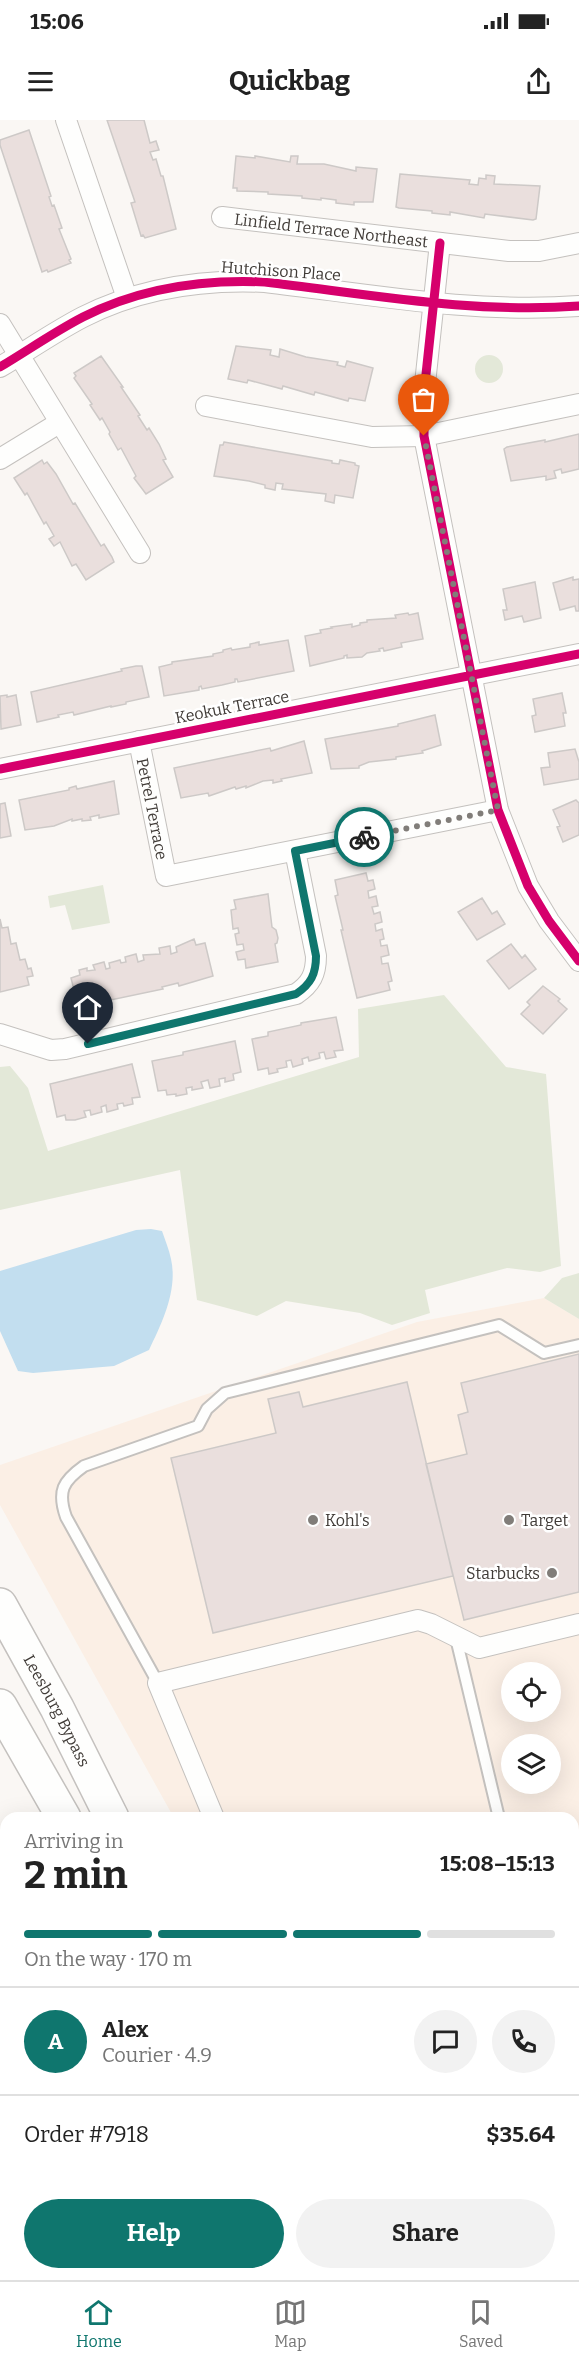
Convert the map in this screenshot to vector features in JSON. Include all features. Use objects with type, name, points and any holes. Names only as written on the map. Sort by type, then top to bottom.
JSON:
[{"type":"highway","name":"Leesburg Bypass","points":[[0,1605],[57,1708],[109,1812]]},
{"type":"highway","points":[[0,1706],[61,1812]]},
{"type":"street","points":[[66,120],[127,298]]},
{"type":"street","name":"Linfield Terrace Northeast","points":[[222,217],[509,251],[539,251],[579,243]]},
{"type":"street","name":"Linfield Terrace Northeast","points":[[440,243],[424,393],[424,436],[470,675],[498,810],[528,886],[549,921],[579,961]]},
{"type":"street","name":"Hutchison Place","points":[[0,367],[81,318],[127,298],[193,282],[229,280],[265,282],[500,308],[579,306]]},
{"type":"street","points":[[0,324],[140,553]]},
{"type":"street","points":[[206,406],[372,437],[424,436],[579,404]]},
{"type":"street","points":[[0,459],[59,423]]},
{"type":"street","name":"Keokuk Terrace","points":[[0,769],[579,654]]},
{"type":"street","name":"Petrel Terrace","points":[[139,741],[166,876],[295,851]]},
{"type":"street","points":[[0,1034],[51,1050],[65,1049],[296,994],[306,988],[312,979],[316,968],[316,956],[295,851],[498,810]]},
{"type":"street","points":[[211,1812],[158,1683],[418,1620],[431,1624],[478,1648],[579,1624]]},
{"type":"lane","points":[[158,1683],[66,1517],[62,1505],[62,1488],[70,1476],[84,1466],[198,1426],[207,1409],[225,1393],[499,1324],[544,1353],[579,1345]]},
{"type":"lane","points":[[456,1638],[498,1812]]},
{"type":"lane","points":[[579,2237],[579,2244]]},
{"type":"shaded area","points":[[544,1298],[579,1319],[579,1812],[171,1812],[0,1505],[0,1465],[417,1322]]},
{"type":"green space","points":[[489,355],[499,359],[503,369],[499,379],[489,383],[479,379],[475,369],[479,359]]},
{"type":"green space","points":[[103,885],[110,923],[72,930],[65,905],[50,908],[48,896]]},
{"type":"green space","points":[[444,995],[506,1067],[546,1074],[561,1266],[540,1272],[507,1268],[425,1290],[430,1313],[392,1325],[360,1313],[286,1301],[257,1316],[197,1300],[180,1170],[0,1210],[0,1067],[10,1066],[28,1088],[48,1151],[359,1057],[358,1009]]},
{"type":"green space","points":[[579,1273],[579,1319],[544,1298],[562,1278]]},
{"type":"water","points":[[136,1230],[162,1231],[173,1271],[168,1306],[149,1350],[114,1366],[33,1373],[18,1371],[0,1331],[0,1271]]},
{"type":"building","points":[[107,120],[144,120],[150,143],[156,141],[159,150],[150,152],[153,160],[156,159],[161,176],[163,176],[176,229],[145,238],[141,236],[131,203],[135,202]]},
{"type":"building","points":[[29,130],[51,196],[49,197],[52,206],[54,205],[62,228],[59,229],[71,259],[69,260],[71,263],[48,272],[47,270],[42,272],[0,145],[0,140]]},
{"type":"building","points":[[236,156],[255,158],[255,156],[290,162],[291,156],[298,156],[297,164],[324,164],[356,171],[356,167],[377,169],[373,202],[354,202],[354,205],[321,198],[321,200],[302,198],[302,196],[268,194],[268,192],[237,191],[237,188],[233,188]]},
{"type":"building","points":[[400,174],[470,180],[469,184],[478,185],[479,178],[486,179],[486,175],[495,176],[494,184],[540,186],[536,219],[485,214],[484,218],[450,212],[450,215],[399,208],[396,207]]},
{"type":"building","points":[[236,346],[271,350],[270,355],[279,357],[280,349],[306,357],[338,362],[337,365],[345,367],[347,361],[373,368],[365,401],[349,398],[348,401],[283,386],[282,389],[248,380],[247,383],[228,379]]},
{"type":"building","points":[[101,356],[123,387],[121,387],[147,430],[149,428],[159,444],[166,459],[163,460],[173,477],[146,494],[134,478],[136,476],[121,448],[118,450],[102,418],[100,420],[74,378],[76,376],[74,373]]},
{"type":"building","points":[[579,434],[579,469],[562,473],[561,469],[554,471],[556,478],[546,480],[546,476],[511,481],[504,449]]},
{"type":"building","points":[[224,442],[332,461],[332,463],[339,464],[340,460],[355,463],[359,466],[353,498],[335,495],[334,503],[325,501],[326,494],[282,489],[283,484],[276,483],[275,490],[249,481],[214,476],[220,445]]},
{"type":"building","points":[[42,460],[44,464],[47,462],[56,474],[73,504],[75,503],[101,546],[104,544],[114,562],[86,580],[76,564],[72,566],[60,542],[54,546],[49,539],[54,536],[46,522],[44,524],[27,493],[25,495],[14,478]]},
{"type":"building","points":[[573,577],[573,580],[579,579],[579,611],[576,611],[575,606],[560,610],[553,583]]},
{"type":"building","points":[[535,582],[541,618],[524,622],[522,616],[505,620],[503,610],[507,610],[503,589]]},
{"type":"building","points":[[408,613],[409,615],[418,613],[423,639],[401,643],[402,647],[384,651],[383,648],[379,649],[380,651],[367,653],[362,657],[347,658],[347,655],[344,658],[310,666],[305,636],[321,633],[320,630],[331,627],[352,624],[352,627],[367,622],[367,620],[396,618],[395,615]]},
{"type":"building","points":[[288,640],[294,671],[238,682],[235,679],[235,682],[202,689],[201,686],[199,690],[164,696],[159,667],[172,664],[172,662],[213,656],[213,654],[231,648],[232,650],[250,647],[250,644],[259,642],[259,645]]},
{"type":"building","points":[[142,666],[149,697],[74,715],[73,712],[58,715],[59,717],[37,722],[31,692]]},
{"type":"building","points":[[562,693],[566,713],[563,713],[565,726],[535,732],[532,716],[536,715],[533,699]]},
{"type":"building","points":[[7,695],[7,697],[16,695],[21,725],[1,729],[0,696]]},
{"type":"building","points":[[435,715],[441,745],[422,751],[423,753],[369,762],[359,768],[331,769],[325,739],[398,726],[398,724]]},
{"type":"building","points":[[304,741],[312,773],[281,779],[282,781],[273,783],[273,780],[263,781],[246,788],[246,786],[236,789],[235,787],[209,796],[208,793],[181,798],[174,768],[270,748],[271,751]]},
{"type":"building","points":[[575,749],[579,762],[579,779],[544,785],[541,768],[550,767],[548,753]]},
{"type":"building","points":[[114,781],[119,814],[99,818],[99,815],[90,817],[91,820],[82,821],[82,819],[72,821],[72,819],[54,826],[25,830],[19,800],[69,790],[76,786],[77,789]]},
{"type":"building","points":[[576,800],[579,803],[579,835],[563,842],[557,827],[560,826],[553,810]]},
{"type":"building","points":[[5,803],[11,836],[0,838],[0,804]]},
{"type":"building","points":[[366,873],[368,881],[373,880],[375,889],[368,891],[369,898],[376,896],[378,906],[372,907],[374,914],[380,912],[382,922],[375,924],[376,931],[382,929],[384,939],[380,940],[381,946],[387,945],[389,955],[381,957],[382,964],[388,963],[392,981],[388,982],[390,990],[357,998],[341,930],[343,930],[335,896],[338,895],[335,880]]},
{"type":"building","points":[[268,894],[272,927],[276,930],[278,938],[275,944],[278,962],[246,968],[245,959],[238,960],[236,952],[244,950],[243,944],[237,945],[235,934],[239,933],[238,928],[233,929],[231,910],[236,909],[234,900]]},
{"type":"building","points":[[482,898],[492,914],[497,911],[505,924],[477,940],[458,912]]},
{"type":"building","points":[[0,919],[2,928],[8,927],[11,944],[16,943],[20,960],[25,959],[33,976],[27,977],[29,985],[0,992]]},
{"type":"building","points":[[194,939],[196,945],[205,943],[213,976],[179,986],[178,983],[162,987],[163,989],[96,1003],[97,1006],[79,1010],[71,978],[80,975],[79,970],[87,968],[87,971],[95,970],[93,965],[104,962],[106,969],[110,968],[109,963],[120,960],[121,963],[126,962],[125,957],[136,954],[138,962],[144,960],[143,955],[160,954],[159,948],[170,946],[171,954],[177,952],[176,947]]},
{"type":"building","points":[[511,944],[522,958],[525,955],[536,969],[509,989],[487,961]]},
{"type":"building","points":[[543,986],[560,999],[558,1001],[567,1009],[543,1034],[521,1014],[530,1005],[527,1002]]},
{"type":"building","points":[[336,1017],[343,1050],[334,1051],[336,1057],[326,1059],[324,1052],[319,1053],[320,1058],[309,1061],[308,1057],[302,1059],[303,1064],[293,1067],[291,1060],[286,1061],[287,1067],[277,1069],[278,1072],[269,1074],[268,1068],[258,1070],[252,1039],[268,1036],[268,1032],[301,1025],[301,1023]]},
{"type":"building","points":[[235,1041],[241,1072],[233,1074],[234,1080],[225,1082],[225,1078],[219,1079],[220,1086],[210,1088],[208,1080],[201,1082],[203,1088],[192,1090],[192,1087],[186,1088],[187,1094],[176,1096],[176,1094],[167,1095],[166,1090],[158,1091],[152,1061]]},
{"type":"building","points":[[132,1064],[140,1097],[132,1098],[133,1104],[124,1106],[123,1103],[117,1104],[118,1109],[107,1112],[106,1105],[101,1107],[102,1112],[91,1115],[90,1110],[84,1111],[86,1117],[75,1120],[66,1120],[65,1115],[57,1117],[50,1084]]},
{"type":"building","name":"Target","points":[[579,1354],[579,1592],[464,1620],[426,1464],[467,1454],[458,1415],[468,1412],[461,1383]]},
{"type":"building","name":"Kohl's","points":[[407,1382],[453,1576],[213,1633],[171,1458],[276,1433],[268,1399],[299,1392],[303,1407]]},
{"type":"cycle path","points":[[440,243],[424,393],[424,436],[498,810],[528,886],[549,921],[579,961]]},
{"type":"cycle path","points":[[0,367],[62,329],[105,307],[148,292],[194,284],[265,282],[421,302],[500,307],[579,306]]},
{"type":"cycle path","points":[[0,769],[579,654]]},
{"type":"way so far","points":[[364,837],[498,810],[424,436]]},
{"type":"place","name":"Kohl's","points":[[313,1520]]},
{"type":"place","name":"Target","points":[[509,1520]]},
{"type":"place","name":"Starbucks","points":[[552,1573]]},
{"type":"route","points":[[88,1044],[296,994],[306,988],[316,968],[316,956],[295,851],[364,837]]}]
